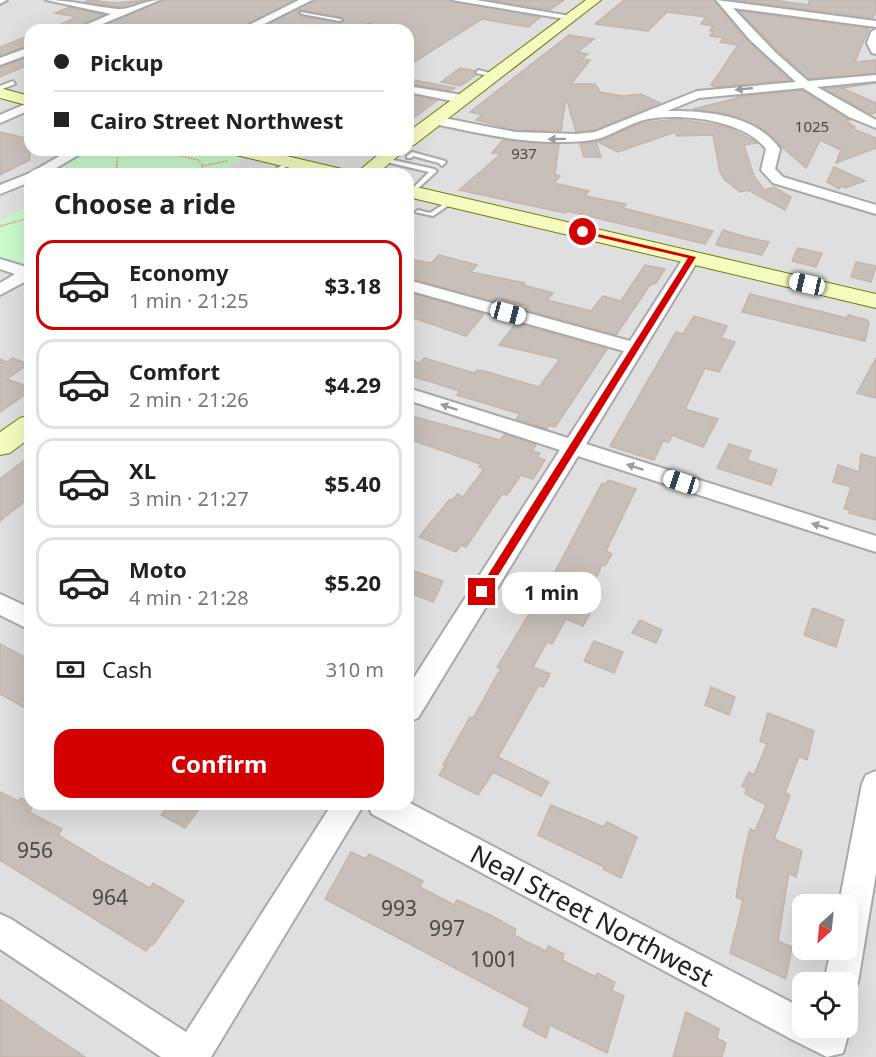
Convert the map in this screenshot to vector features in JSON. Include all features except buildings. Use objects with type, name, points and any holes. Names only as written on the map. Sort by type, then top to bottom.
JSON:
[{"type":"main road","points":[[414,136],[462,99],[486,74],[594,0]]},
{"type":"main road","points":[[6,88],[24,97]]},
{"type":"main road","points":[[251,156],[278,168]]},
{"type":"main road","points":[[378,168],[399,158]]},
{"type":"main road","points":[[414,198],[452,201],[876,301]]},
{"type":"main road","points":[[0,447],[24,429]]},
{"type":"street","points":[[51,0],[122,13]]},
{"type":"street","points":[[95,24],[155,0]]},
{"type":"street","points":[[257,24],[307,0]]},
{"type":"street","points":[[457,0],[571,14]]},
{"type":"street","points":[[722,2],[876,24]]},
{"type":"street","points":[[722,2],[802,84],[832,105],[876,124]]},
{"type":"street","points":[[876,32],[872,43],[876,51]]},
{"type":"street","points":[[0,62],[24,53]]},
{"type":"street","points":[[434,120],[510,136],[557,139],[597,135],[679,101],[717,92],[876,78]]},
{"type":"street","points":[[414,90],[462,99]]},
{"type":"street","points":[[679,101],[751,129],[768,139],[773,149],[768,170],[778,180],[876,210]]},
{"type":"street","points":[[0,119],[24,109]]},
{"type":"street","points":[[640,118],[674,115],[723,120]]},
{"type":"street","points":[[47,168],[69,156]]},
{"type":"street","points":[[0,190],[24,180]]},
{"type":"street","points":[[414,701],[692,257]]},
{"type":"street","points":[[0,264],[24,271]]},
{"type":"street","points":[[0,290],[24,276]]},
{"type":"street","points":[[414,287],[635,348]]},
{"type":"street","points":[[414,396],[876,544]]},
{"type":"street","points":[[0,604],[24,617]]},
{"type":"street","points":[[856,894],[876,784]]},
{"type":"street","points":[[0,930],[191,1056],[345,810]]},
{"type":"street","name":"Neal Street Northwest","points":[[394,810],[792,1017]]},
{"type":"lane","points":[[302,13],[340,21]]},
{"type":"lane","points":[[0,88],[6,88]]},
{"type":"lane","points":[[413,156],[417,161],[429,164],[443,162],[414,197]]},
{"type":"lane","points":[[399,158],[429,164],[437,168]]},
{"type":"path","points":[[186,156],[201,162],[202,166],[223,163]]},
{"type":"path","points":[[0,226],[24,220]]},
{"type":"shaded area","points":[[0,0],[876,0],[876,1057],[0,1057]]},
{"type":"green space","points":[[78,156],[234,156],[243,158],[227,168],[55,168]]},
{"type":"green space","points":[[24,208],[24,265],[0,258],[0,221]]},
{"type":"route","points":[[482,592],[692,257],[583,232]]}]
